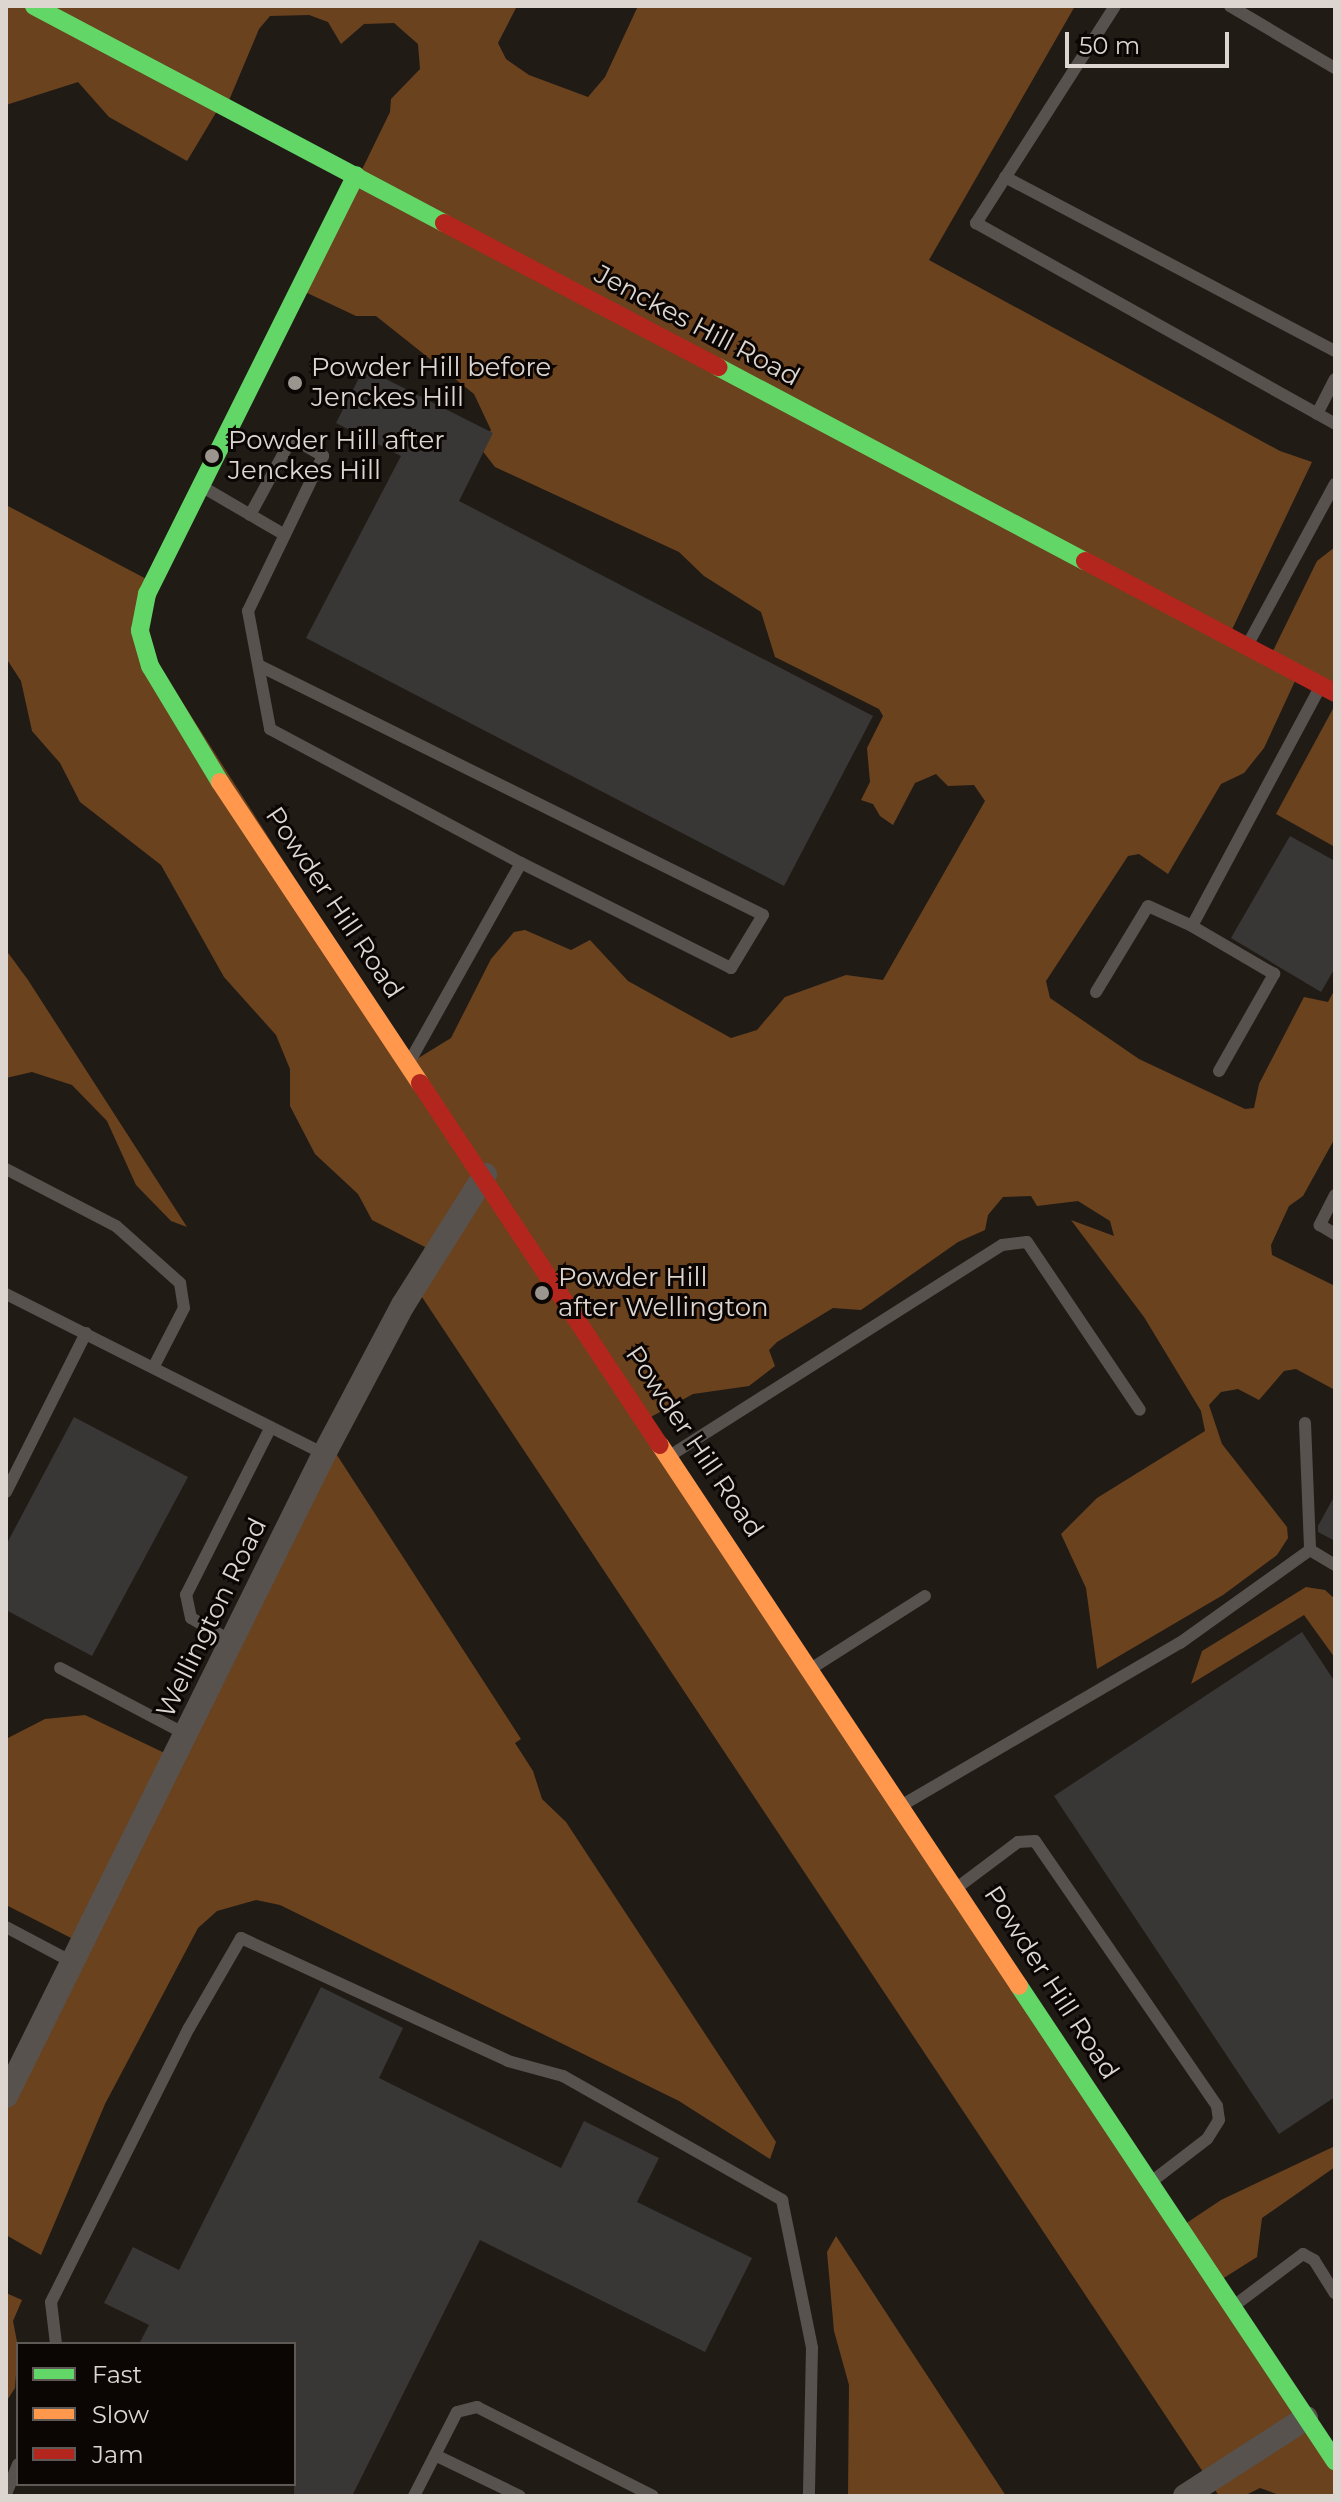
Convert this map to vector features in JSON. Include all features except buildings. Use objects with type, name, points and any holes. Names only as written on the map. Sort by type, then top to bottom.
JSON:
[{"type":"street","name":"Jenckes Hill Road","points":[[34,6],[1328,690]]},
{"type":"street","name":"Powder Hill Road","points":[[356,175],[140,612],[150,666],[170,706],[903,1804],[1335,2461]]},
{"type":"street","name":"Wellington Road","points":[[6,2096],[324,1454],[403,1305],[485,1175]]},
{"type":"street","points":[[1185,2496],[1306,2418]]},
{"type":"lane","points":[[1115,6],[976,223],[1335,424]]},
{"type":"lane","points":[[1230,6],[1335,68]]},
{"type":"lane","points":[[1005,177],[1335,351]]},
{"type":"lane","points":[[1317,414],[1335,379]]},
{"type":"lane","points":[[250,515],[292,438],[323,456],[248,611],[270,729],[521,863],[731,968],[763,915],[260,666]]},
{"type":"lane","points":[[1247,647],[1335,484]]},
{"type":"lane","points":[[201,485],[285,535]]},
{"type":"lane","points":[[1192,926],[1328,690]]},
{"type":"lane","points":[[409,1062],[521,863]]},
{"type":"lane","points":[[1096,992],[1148,906],[1192,926],[1274,974],[1219,1071]]},
{"type":"lane","points":[[6,1169],[116,1226],[180,1283],[184,1308],[154,1366]]},
{"type":"lane","points":[[1335,1195],[1320,1225],[1335,1234]]},
{"type":"lane","points":[[671,1455],[1002,1245],[1027,1242],[1140,1410]]},
{"type":"lane","points":[[7,1298],[154,1366],[324,1454]]},
{"type":"lane","points":[[6,1492],[86,1333]]},
{"type":"lane","points":[[1305,1423],[1310,1550]]},
{"type":"lane","points":[[231,1641],[191,1618],[186,1595],[271,1427]]},
{"type":"lane","points":[[1310,1550],[1335,1565]]},
{"type":"lane","points":[[903,1804],[1180,1643],[1310,1550]]},
{"type":"lane","points":[[812,1668],[925,1596]]},
{"type":"lane","points":[[60,1668],[185,1734]]},
{"type":"lane","points":[[957,1887],[1018,1842],[1035,1841],[1217,2106],[1219,2120],[1207,2139],[1151,2182]]},
{"type":"lane","points":[[6,1927],[72,1962]]},
{"type":"lane","points":[[56,2342],[51,2302],[189,2028],[241,1938],[508,2061],[563,2076],[782,2200],[812,2348],[809,2496]]},
{"type":"lane","points":[[1233,2307],[1303,2254],[1314,2260],[1335,2293]]},
{"type":"lane","points":[[414,2496],[457,2412],[477,2407],[653,2496]]},
{"type":"lane","points":[[435,2455],[520,2496]]},
{"type":"lane","points":[[6,2494],[16,2469]]},
{"type":"shaded area","points":[[6,6],[517,6],[498,43],[506,59],[529,75],[588,97],[605,77],[638,6],[1075,6],[929,260],[1280,451],[1312,462],[1227,640],[1269,659],[1317,561],[1335,547],[1335,697],[1295,681],[1264,748],[1244,773],[1221,784],[1168,874],[1139,854],[1128,856],[1046,981],[1050,998],[1139,1059],[1245,1109],[1254,1108],[1259,1084],[1304,997],[1328,1002],[1335,989],[1335,1138],[1303,1196],[1289,1206],[1271,1245],[1272,1255],[1335,1286],[1335,1390],[1296,1369],[1284,1371],[1259,1400],[1238,1389],[1221,1392],[1209,1405],[1222,1444],[1287,1527],[1288,1538],[1277,1555],[1223,1595],[1097,1669],[1086,1588],[1061,1534],[1097,1498],[1205,1431],[1201,1411],[1144,1317],[1071,1220],[1114,1236],[1110,1221],[1078,1201],[1037,1206],[1031,1196],[1003,1197],[988,1215],[985,1230],[958,1242],[861,1310],[833,1308],[777,1342],[769,1350],[775,1366],[749,1386],[693,1394],[649,1418],[1182,2226],[1221,2200],[1335,2146],[1335,2167],[1262,2218],[1257,2257],[1219,2281],[1335,2460],[1335,2496],[1282,2496],[1260,2488],[1244,2496],[1219,2496],[418,1291],[413,1277],[425,1247],[372,1220],[358,1194],[315,1154],[290,1106],[290,1069],[276,1035],[224,977],[161,865],[80,802],[60,763],[32,731],[21,681],[6,658],[6,505],[154,583],[142,639],[412,1062],[451,1038],[491,959],[514,932],[525,930],[571,950],[590,940],[628,981],[731,1038],[757,1030],[785,997],[846,975],[883,980],[985,801],[974,785],[948,786],[936,774],[915,783],[893,825],[880,816],[873,804],[861,800],[870,782],[867,748],[883,716],[879,709],[775,657],[761,612],[704,576],[679,552],[495,467],[481,449],[491,430],[474,394],[376,316],[356,316],[303,291],[390,112],[391,99],[420,69],[418,44],[394,23],[364,24],[341,44],[328,22],[309,15],[270,16],[259,29],[227,105],[220,106],[187,161],[109,117],[78,82],[6,105]]},
{"type":"shaded area","points":[[1335,705],[1335,847],[1276,814]]},
{"type":"shaded area","points":[[6,950],[187,1227],[171,1221],[136,1185],[107,1121],[72,1085],[32,1072],[6,1078]]},
{"type":"shaded area","points":[[333,1449],[521,1739],[515,1743],[533,1771],[542,1799],[566,1822],[776,2142],[770,2159],[679,2101],[280,1905],[256,1900],[217,1911],[198,1928],[105,2104],[41,2255],[6,2235],[6,2101],[81,1943],[6,1905],[6,1739],[45,1719],[85,1715],[175,1758]]},
{"type":"shaded area","points":[[1306,1587],[1325,1590],[1335,1599],[1335,1658],[1304,1615],[1191,1684],[1202,1651]]},
{"type":"shaded area","points":[[836,2236],[1006,2496],[848,2496],[849,2385],[834,2331],[827,2252]]},
{"type":"shaded area","points":[[6,2293],[22,2300],[13,2321],[17,2342],[15,2388],[6,2402]]},
{"type":"traffic: fast","points":[[34,6],[444,223]]},
{"type":"traffic: fast","points":[[220,782],[150,666],[140,630],[147,594],[356,175]]},
{"type":"traffic: fast","points":[[718,367],[1085,561]]},
{"type":"traffic: fast","points":[[1019,1986],[1335,2461]]},
{"type":"traffic: slow","points":[[220,782],[420,1083]]},
{"type":"traffic: slow","points":[[660,1445],[1019,1986]]},
{"type":"traffic: jam","points":[[444,223],[718,367]]},
{"type":"traffic: jam","points":[[1085,561],[1335,693]]},
{"type":"traffic: jam","points":[[420,1083],[660,1445]]},
{"type":"place","name":"Powder Hill before Jenckes Hill","points":[[295,383]]},
{"type":"place","name":"Powder Hill after Jenckes Hill","points":[[212,456]]},
{"type":"place","name":"Powder Hill after Wellington","points":[[542,1293]]}]
